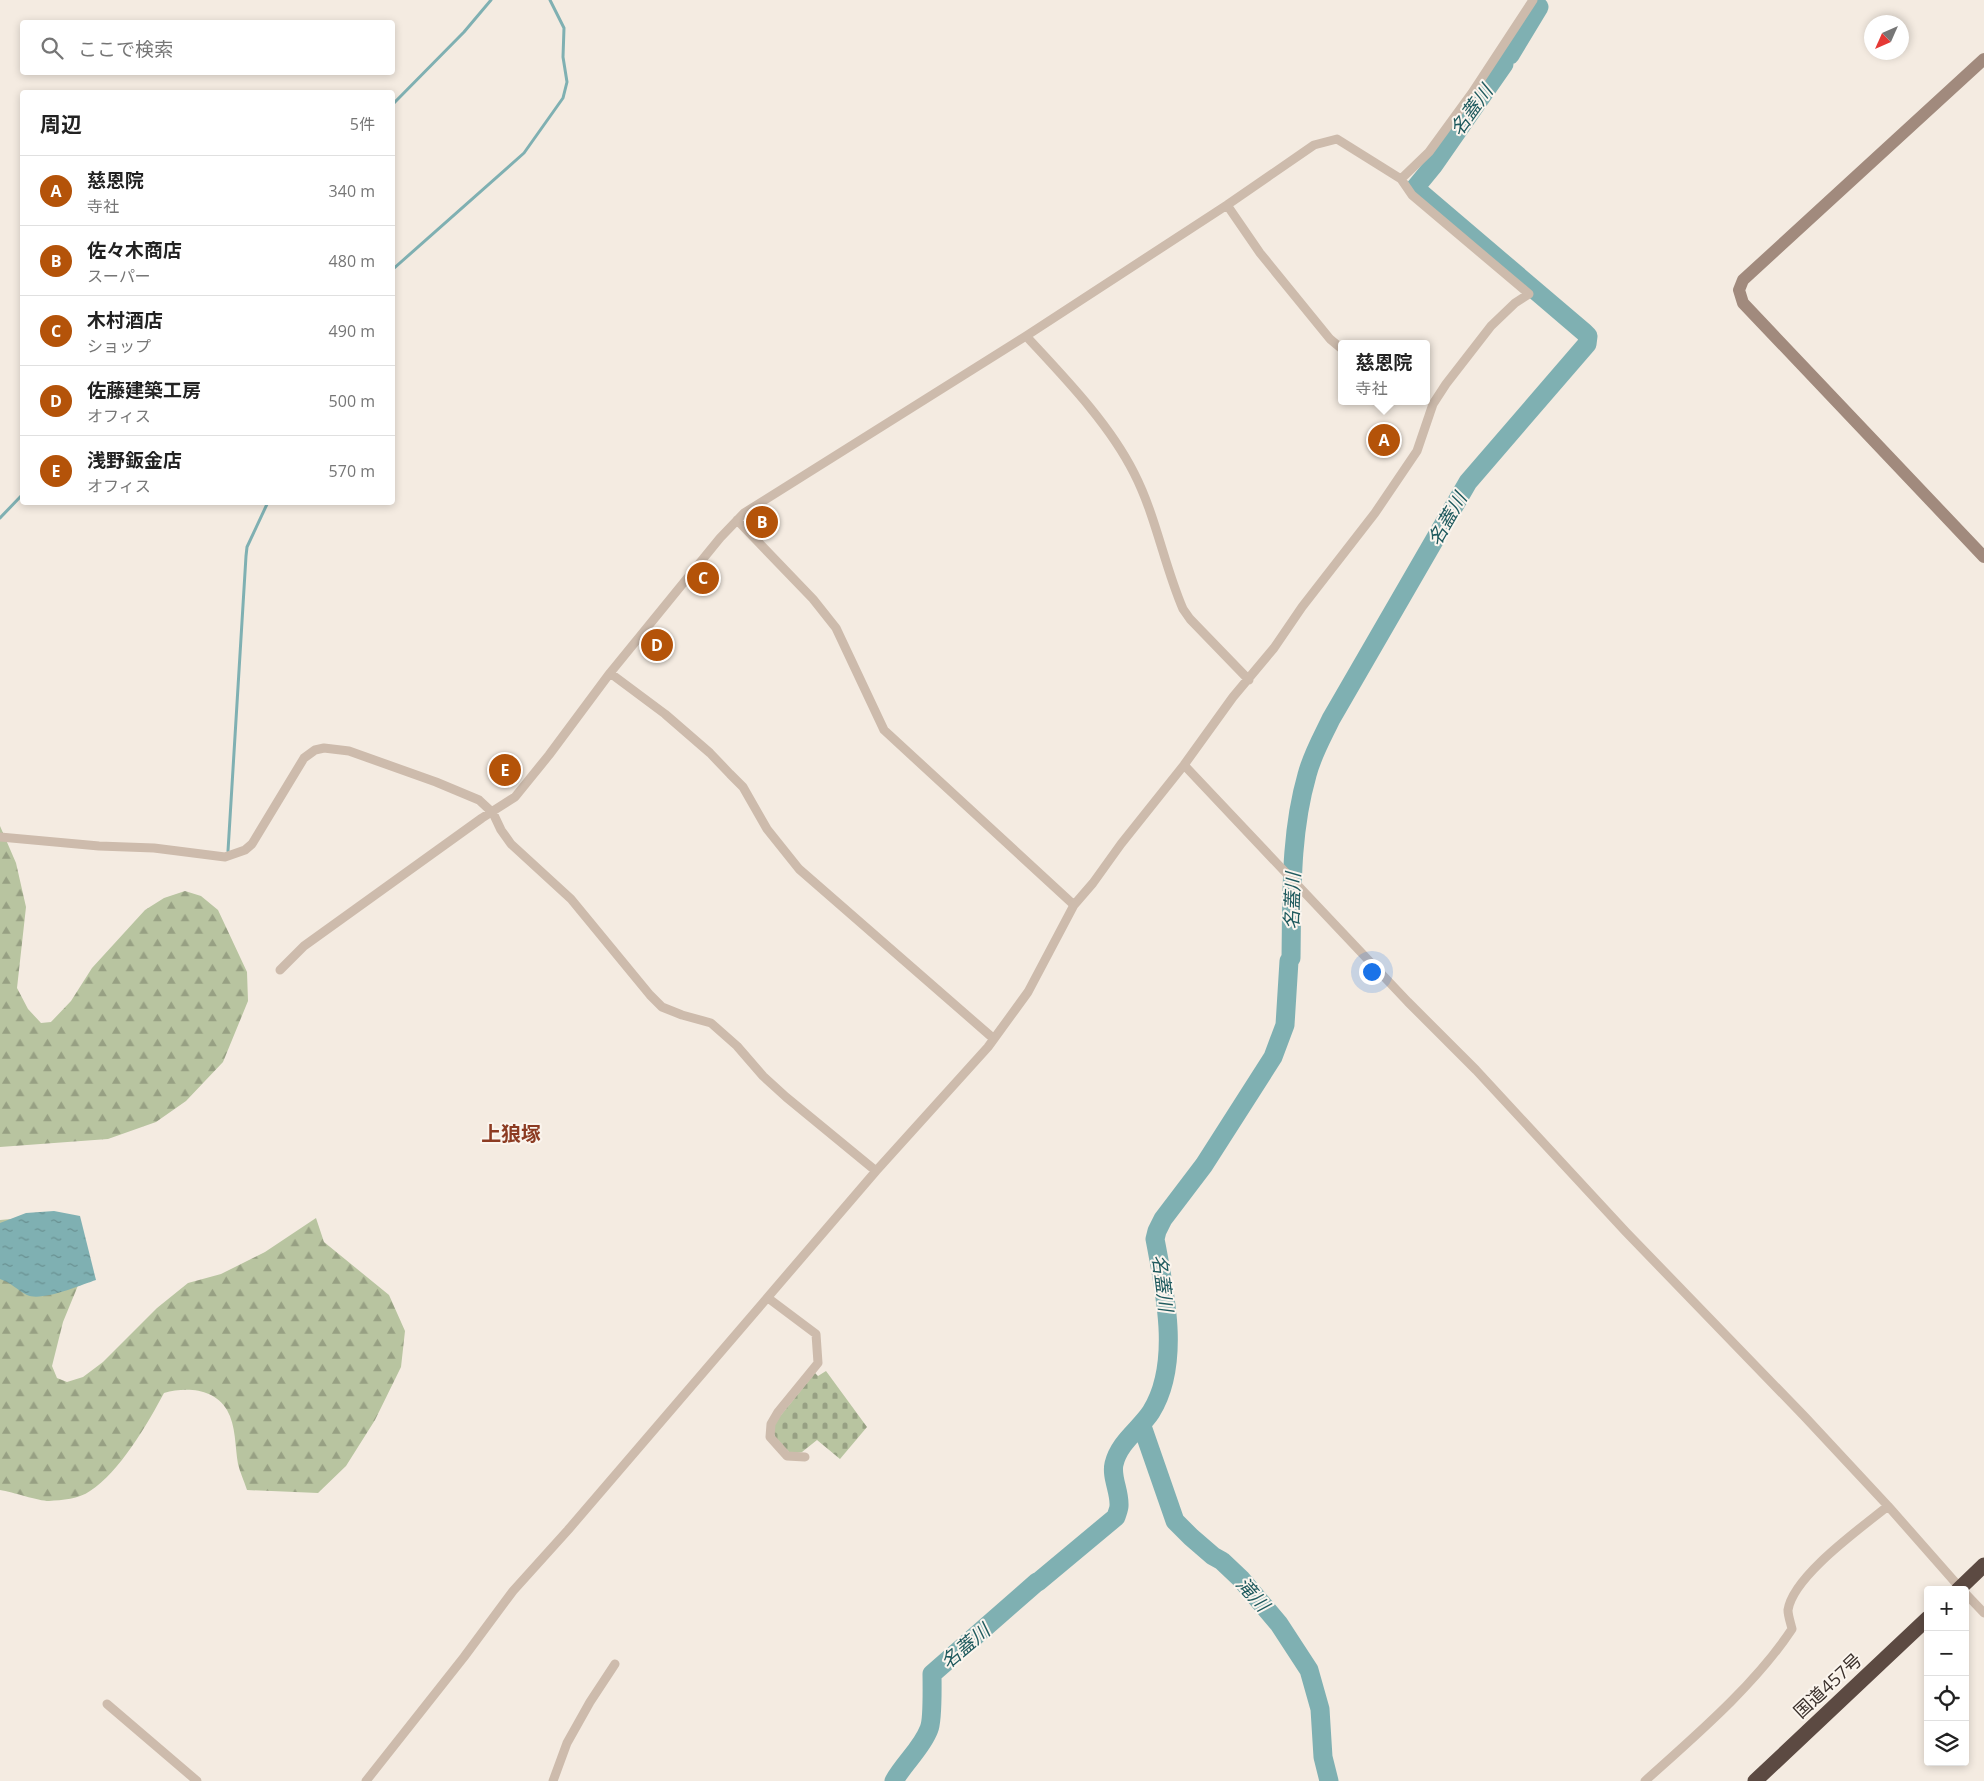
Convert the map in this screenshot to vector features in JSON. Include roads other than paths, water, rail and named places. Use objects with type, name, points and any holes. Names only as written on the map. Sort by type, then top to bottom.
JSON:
[{"type":"highway","points":[[1965,1586],[1984,1565]]},
{"type":"highway","name":"国道457号","points":[[1754,1781],[1924,1622]]},
{"type":"street","points":[[1401,179],[1429,152],[1472,93],[1533,0]]},
{"type":"street","points":[[1984,59],[1743,280],[1739,290],[1744,303],[1984,557]]},
{"type":"street","points":[[280,970],[312,941],[482,818],[493,813],[515,797],[610,673],[694,569],[744,513],[1026,336],[1227,205],[1314,145],[1336,139],[1401,179],[1412,195],[1529,294],[1515,303],[1491,326],[1430,402]]},
{"type":"street","points":[[1227,205],[1260,253],[1330,339],[1338,346]]},
{"type":"street","points":[[1026,336],[1058,371],[1120,446],[1142,490],[1182,609],[1249,680]]},
{"type":"street","points":[[366,1781],[464,1657],[513,1591],[876,1171],[988,1047],[1028,992],[1074,905],[1184,765],[1233,697],[1274,648],[1302,607],[1375,513],[1417,451],[1429,405]]},
{"type":"street","points":[[737,520],[812,599],[836,628],[884,730],[1074,905]]},
{"type":"street","points":[[610,673],[665,714],[710,753],[743,787],[767,829],[799,869],[994,1039]]},
{"type":"street","points":[[0,837],[98,846],[154,848],[225,857],[245,850],[252,844],[304,758],[315,750],[324,748],[340,750],[368,757],[436,782],[479,800],[493,813],[501,830],[511,844],[571,899],[662,1007],[682,1015],[712,1023],[737,1046],[780,1092],[876,1171]]},
{"type":"street","points":[[1184,765],[1888,1506],[1958,1586]]},
{"type":"street","points":[[768,1298],[816,1334],[818,1363],[770,1424],[770,1437],[787,1456],[805,1457]]},
{"type":"street","points":[[1646,1781],[1721,1712],[1781,1646],[1792,1629],[1788,1610],[1799,1585],[1826,1558],[1888,1506]]},
{"type":"street","points":[[1969,1598],[1984,1612]]},
{"type":"street","points":[[554,1781],[567,1743],[590,1702],[615,1664]]},
{"type":"street","points":[[107,1704],[197,1781]]},
{"type":"water","points":[[54,1211],[80,1216],[96,1280],[51,1295],[33,1297],[0,1279],[0,1223],[26,1213]]},
{"type":"waterway","points":[[395,102],[464,32],[491,0]]},
{"type":"waterway","points":[[395,267],[524,153],[563,98],[567,82],[563,57],[564,28],[550,0]]},
{"type":"waterway","name":"名蓋川","points":[[1510,55],[1539,7]]},
{"type":"waterway","name":"名蓋川","points":[[894,1781],[922,1743],[929,1729],[932,1709],[932,1674],[1037,1582],[1116,1517],[1119,1501],[1113,1469],[1114,1464],[1120,1449],[1151,1412],[1160,1393],[1166,1372],[1168,1327],[1163,1282],[1155,1239],[1157,1231],[1163,1219],[1204,1165],[1273,1057],[1285,1025],[1289,961],[1291,958],[1292,888],[1297,820],[1307,775],[1317,747],[1331,719],[1468,482],[1587,344],[1588,336],[1584,332],[1415,188],[1433,166],[1504,64]]},
{"type":"waterway","points":[[0,518],[20,497]]},
{"type":"waterway","points":[[228,851],[247,547],[267,505]]},
{"type":"waterway","name":"滝川","points":[[1142,1426],[1175,1521],[1241,1579],[1279,1624],[1309,1670],[1320,1709],[1323,1757],[1329,1781]]},
{"type":"place","name":"慈恩院","points":[[1384,440]]},
{"type":"place","name":"佐々木商店","points":[[762,522]]},
{"type":"place","name":"木村酒店","points":[[703,578]]},
{"type":"place","name":"佐藤建築工房","points":[[657,645]]},
{"type":"place","name":"浅野鈑金店","points":[[505,770]]},
{"type":"district","name":"上狼塚","points":[[511,1134]]}]
